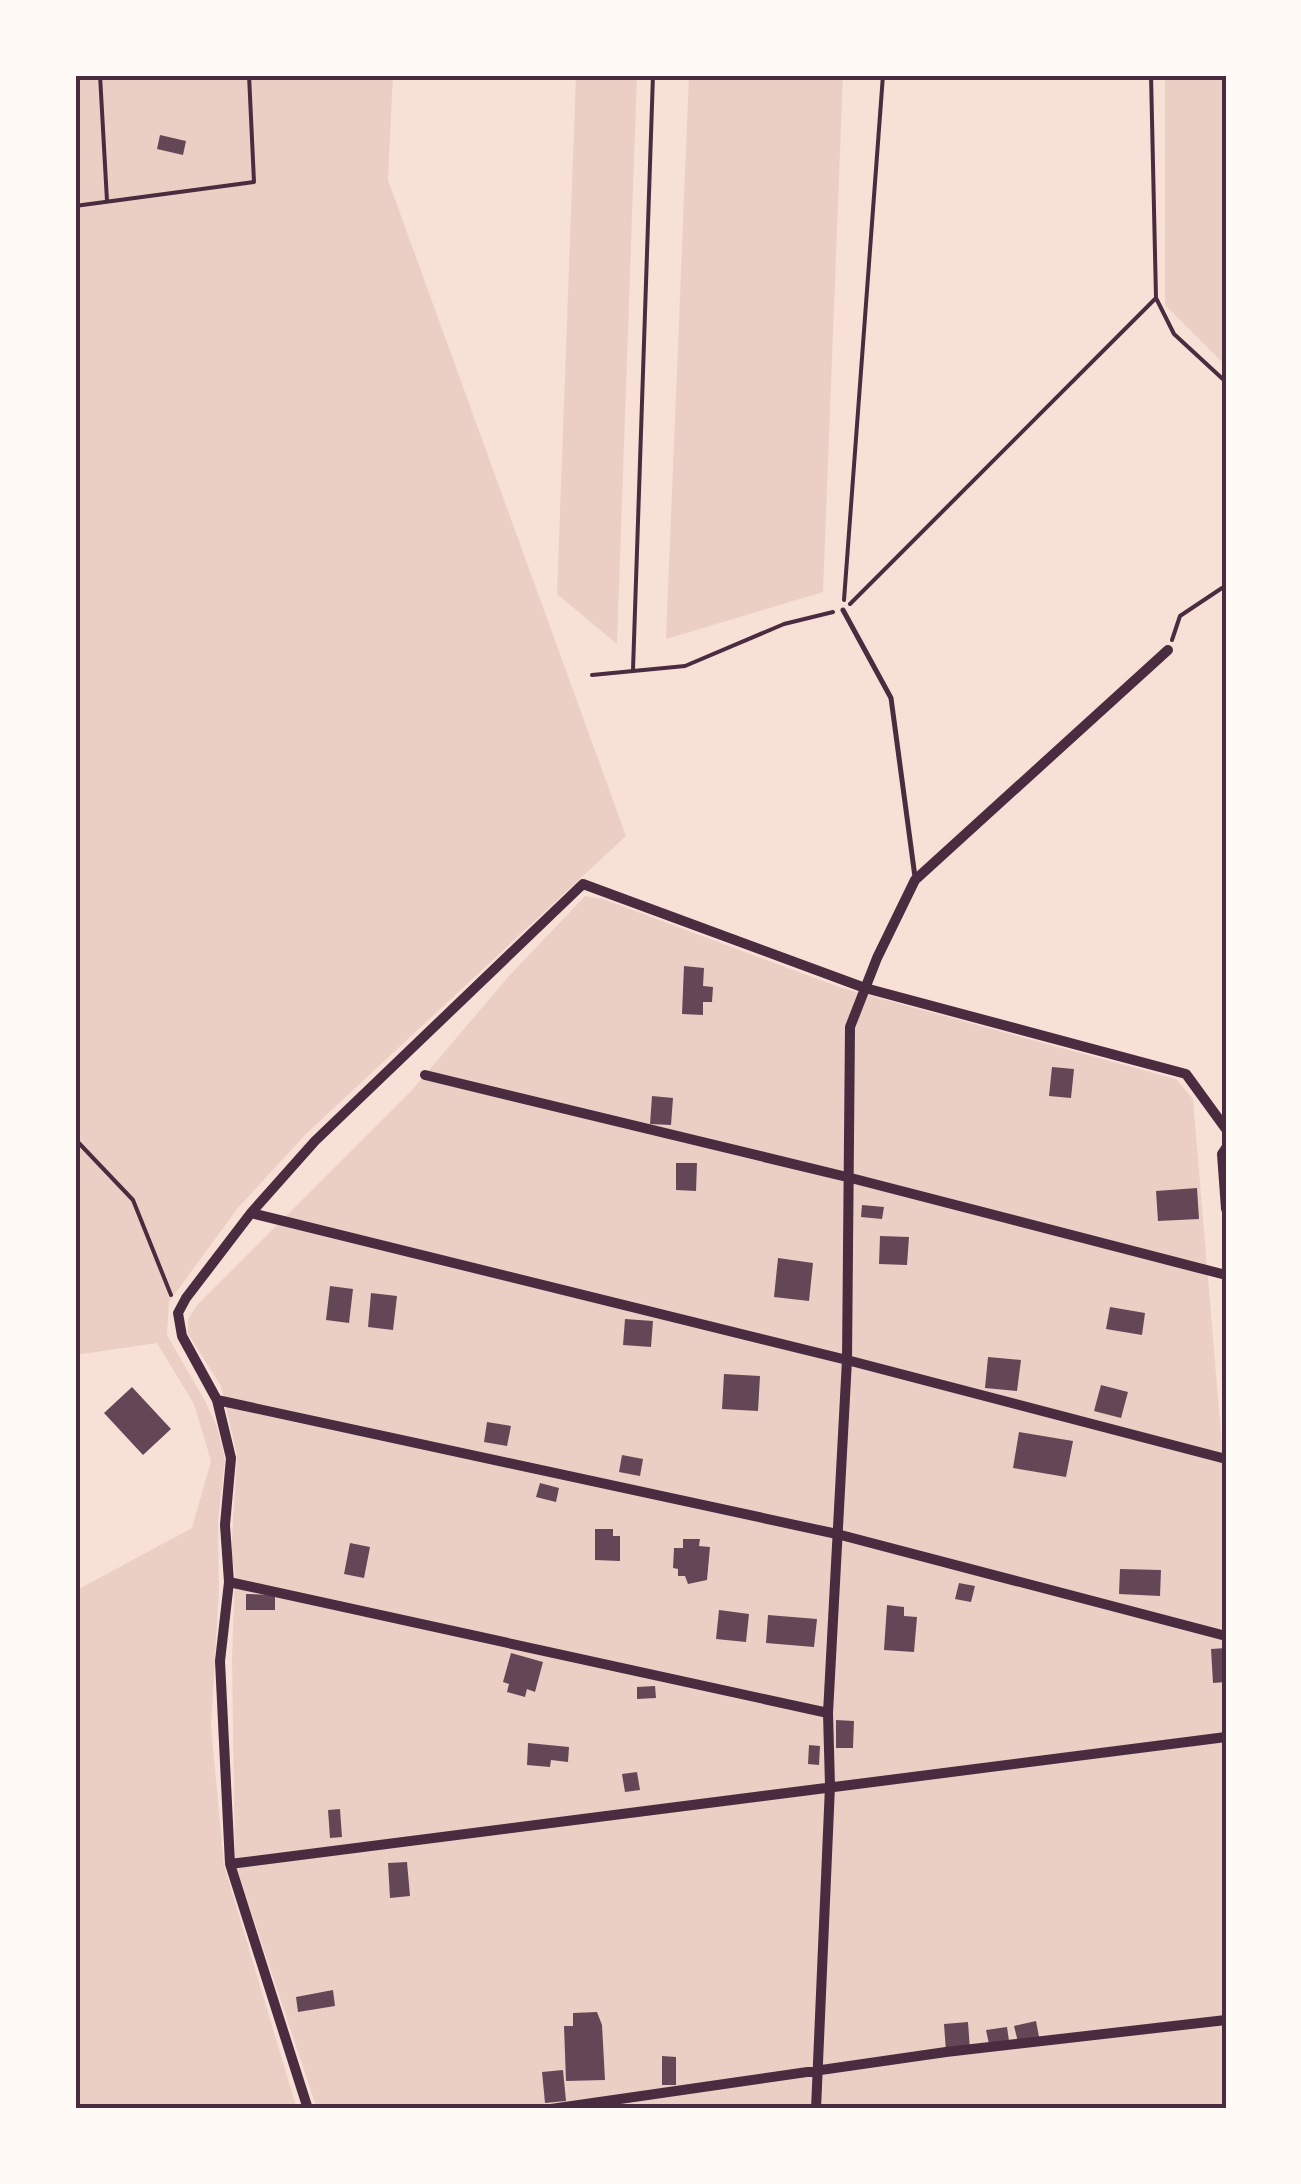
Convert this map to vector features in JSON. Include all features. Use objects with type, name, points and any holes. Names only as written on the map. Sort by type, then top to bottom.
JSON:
[{"type":"street","points":[[816,2109],[830,1786],[828,1714],[847,1360],[850,1027],[915,880],[1168,650]]},
{"type":"street","points":[[308,2109],[230,1864],[220,1661],[230,1582],[225,1525],[231,1458],[217,1400],[182,1336],[178,1313],[251,1213],[316,1141],[583,884],[865,988],[1186,1074],[1226,1129]]},
{"type":"street","points":[[425,1075],[1226,1274]]},
{"type":"street","points":[[1226,1148],[1222,1154],[1226,1209]]},
{"type":"street","points":[[251,1213],[847,1360],[1226,1459]]},
{"type":"street","points":[[217,1400],[836,1534],[1226,1636]]},
{"type":"street","points":[[230,1582],[828,1714]]},
{"type":"street","points":[[230,1864],[1226,1737]]},
{"type":"street","points":[[551,2109],[1226,2020]]},
{"type":"lane","points":[[843,610],[891,698],[915,880]]},
{"type":"path","points":[[100,75],[108,201]]},
{"type":"path","points":[[75,206],[254,182],[249,75]]},
{"type":"path","points":[[633,671],[653,75]]},
{"type":"path","points":[[843,610],[883,75]]},
{"type":"path","points":[[1151,75],[1156,298],[1174,334],[1226,382]]},
{"type":"path","points":[[592,675],[684,666],[784,624],[843,610],[1156,298]]},
{"type":"path","points":[[1168,650],[1180,616],[1222,588],[1226,590]]},
{"type":"path","points":[[75,1139],[133,1200],[178,1313]]},
{"type":"shaded area","points":[[75,75],[393,75],[388,180],[626,836],[307,1133],[237,1209],[169,1302],[167,1335],[205,1401],[225,1459],[218,1521],[219,1590],[211,1726],[224,1865],[297,2109],[75,2109],[75,1591],[192,1528],[211,1461],[194,1404],[157,1343],[75,1355]]},
{"type":"shaded area","points":[[576,75],[637,75],[617,644],[557,594]]},
{"type":"shaded area","points":[[689,75],[843,75],[823,592],[666,639]]},
{"type":"shaded area","points":[[1165,75],[1226,75],[1226,366],[1165,305]]},
{"type":"shaded area","points":[[585,896],[603,899],[842,988],[1176,1079],[1193,1099],[1226,1493],[1226,2109],[317,2109],[235,1863],[235,1572],[231,1555],[237,1455],[221,1386],[188,1334],[188,1319],[198,1304],[412,1090],[509,976]]},
{"type":"building","points":[[160,135],[186,141],[183,155],[157,149]]},
{"type":"building","points":[[684,966],[704,968],[703,986],[713,987],[712,1002],[703,1002],[703,1015],[682,1014]]},
{"type":"building","points":[[1052,1067],[1074,1069],[1071,1098],[1049,1096]]},
{"type":"building","points":[[652,1096],[673,1098],[671,1125],[650,1124]]},
{"type":"building","points":[[676,1163],[697,1163],[696,1191],[676,1190]]},
{"type":"building","points":[[1197,1188],[1199,1219],[1158,1221],[1156,1191]]},
{"type":"building","points":[[862,1205],[884,1207],[882,1219],[861,1217]]},
{"type":"building","points":[[880,1236],[909,1237],[907,1265],[879,1264]]},
{"type":"building","points":[[778,1258],[813,1263],[809,1301],[774,1297]]},
{"type":"building","points":[[330,1286],[353,1289],[349,1323],[326,1320]]},
{"type":"building","points":[[371,1293],[397,1296],[393,1330],[368,1327]]},
{"type":"building","points":[[1110,1307],[1145,1313],[1142,1335],[1106,1329]]},
{"type":"building","points":[[625,1319],[653,1321],[651,1347],[623,1345]]},
{"type":"building","points":[[988,1357],[1021,1360],[1017,1391],[985,1388]]},
{"type":"building","points":[[724,1374],[760,1376],[758,1411],[722,1409]]},
{"type":"building","points":[[1101,1385],[1128,1392],[1121,1418],[1094,1411]]},
{"type":"building","points":[[132,1387],[171,1429],[143,1455],[104,1413]]},
{"type":"building","points":[[487,1422],[511,1426],[507,1446],[484,1442]]},
{"type":"building","points":[[1019,1432],[1073,1441],[1066,1477],[1013,1468]]},
{"type":"building","points":[[622,1455],[643,1459],[640,1476],[619,1472]]},
{"type":"building","points":[[540,1483],[559,1488],[556,1502],[536,1497]]},
{"type":"building","points":[[595,1529],[613,1529],[613,1536],[620,1536],[620,1561],[595,1560]]},
{"type":"building","points":[[683,1539],[700,1539],[699,1546],[710,1547],[707,1580],[688,1584],[685,1576],[678,1576],[678,1569],[673,1568],[674,1548],[683,1548]]},
{"type":"building","points":[[350,1543],[370,1547],[364,1578],[344,1574]]},
{"type":"building","points":[[1120,1569],[1161,1570],[1160,1596],[1119,1594]]},
{"type":"building","points":[[959,1583],[975,1586],[971,1602],[955,1599]]},
{"type":"building","points":[[246,1594],[275,1595],[275,1610],[246,1610]]},
{"type":"building","points":[[887,1605],[904,1607],[904,1616],[917,1617],[914,1652],[884,1650]]},
{"type":"building","points":[[719,1610],[749,1614],[746,1642],[716,1639]]},
{"type":"building","points":[[768,1615],[817,1619],[814,1647],[766,1643]]},
{"type":"building","points":[[1226,1648],[1226,1682],[1213,1683],[1211,1649]]},
{"type":"building","points":[[511,1653],[543,1662],[535,1692],[527,1689],[525,1697],[507,1692],[509,1684],[503,1682]]},
{"type":"building","points":[[655,1686],[656,1698],[637,1699],[637,1687]]},
{"type":"building","points":[[836,1720],[854,1721],[853,1748],[836,1748]]},
{"type":"building","points":[[528,1743],[569,1747],[568,1762],[551,1760],[550,1767],[527,1765]]},
{"type":"building","points":[[809,1745],[820,1746],[819,1765],[808,1764]]},
{"type":"building","points":[[637,1772],[640,1790],[625,1792],[622,1774]]},
{"type":"building","points":[[340,1809],[342,1837],[330,1838],[328,1810]]},
{"type":"building","points":[[407,1862],[410,1896],[390,1898],[388,1863]]},
{"type":"building","points":[[333,1990],[335,2006],[298,2012],[296,1997]]},
{"type":"building","points":[[597,2012],[602,2025],[605,2080],[566,2081],[564,2026],[573,2026],[573,2013]]},
{"type":"building","points":[[1036,2021],[1039,2037],[1018,2042],[1014,2026]]},
{"type":"building","points":[[968,2022],[970,2050],[946,2052],[944,2024]]},
{"type":"building","points":[[1007,2027],[1009,2041],[989,2044],[986,2030]]},
{"type":"building","points":[[662,2056],[676,2057],[676,2085],[662,2085]]},
{"type":"building","points":[[563,2070],[566,2101],[545,2103],[542,2072]]}]
